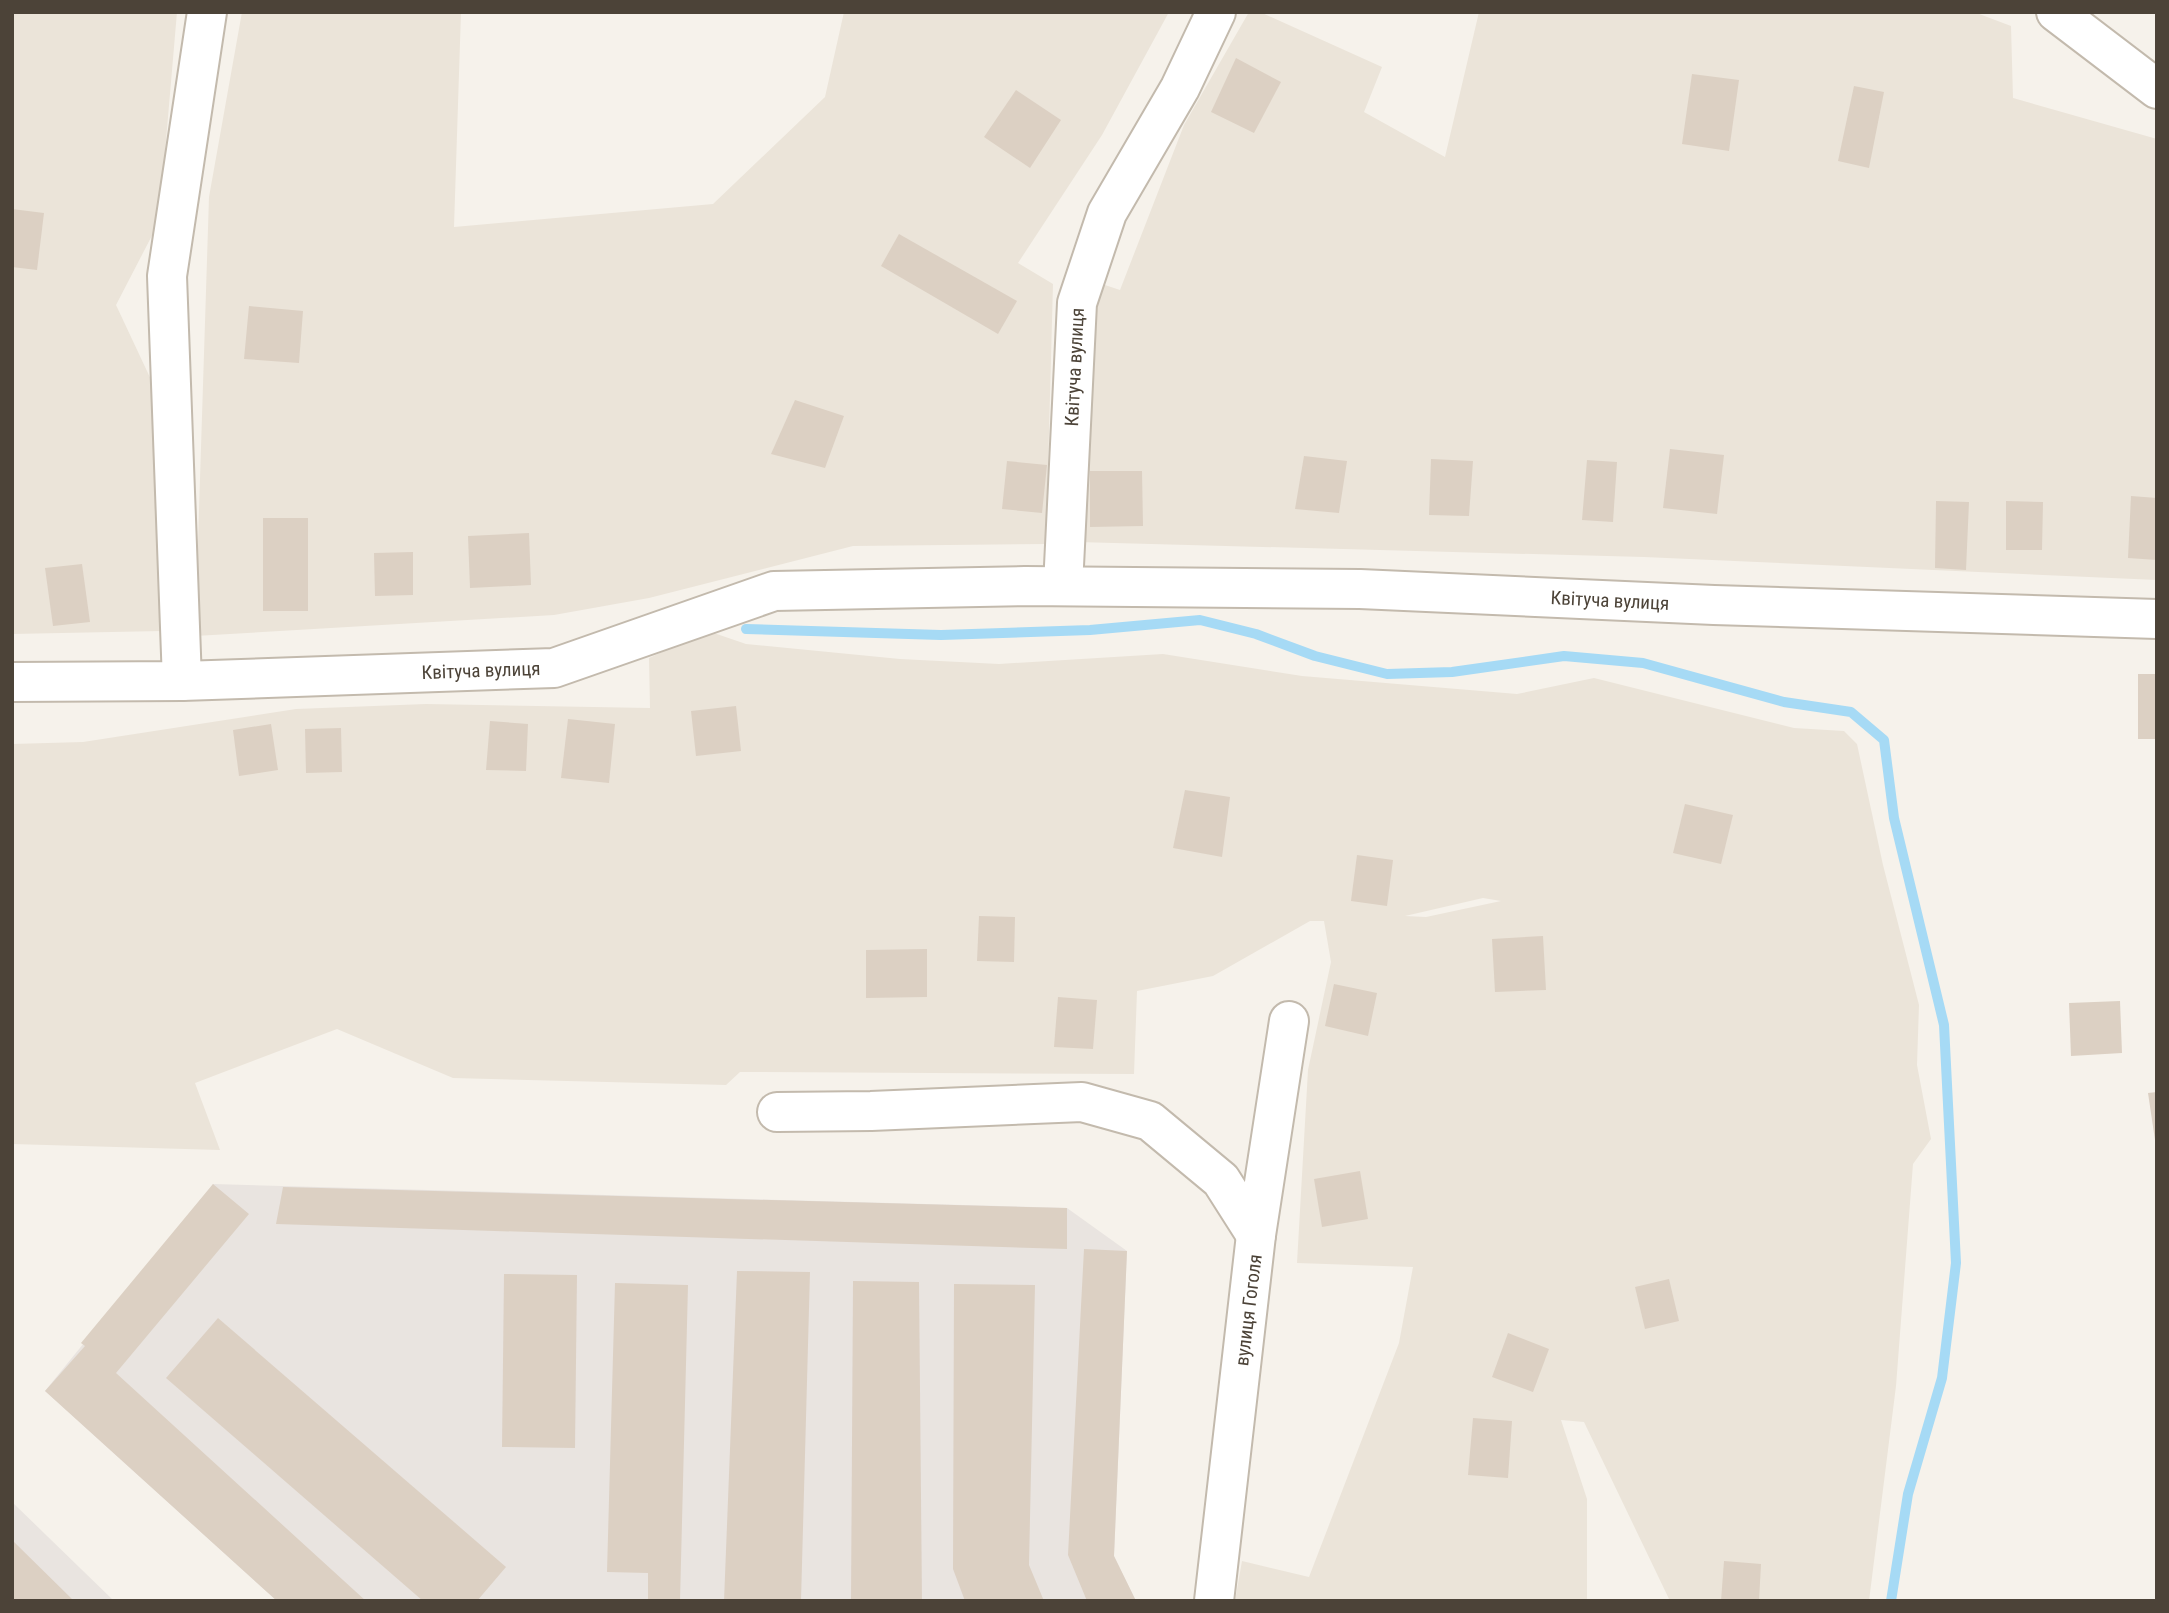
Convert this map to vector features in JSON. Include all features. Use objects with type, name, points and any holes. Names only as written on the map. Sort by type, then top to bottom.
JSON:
[{"type":"street","points":[[183,681],[178,633],[167,276],[207,12]]},
{"type":"street","name":"Квітуча вулиця","points":[[1063,586],[1077,303],[1107,213],[1181,88],[1216,12]]},
{"type":"street","points":[[2056,12],[2157,89]]},
{"type":"street","name":"Квітуча вулиця","points":[[12,682],[183,681],[554,668],[774,591],[1063,586],[1360,589],[1727,605],[2157,619]]},
{"type":"street","name":"вулиця Гоголя","points":[[1214,1601],[1256,1235],[1289,1021]]},
{"type":"street","points":[[777,1112],[1082,1102],[1150,1121],[1221,1180],[1256,1235]]},
{"type":"shaded area","points":[[12,12],[177,12],[159,222],[116,305],[154,386],[162,631],[12,634]]},
{"type":"shaded area","points":[[242,12],[461,12],[454,227],[713,204],[825,97],[844,12],[1169,12],[1102,135],[1018,263],[1053,284],[1046,544],[853,546],[649,598],[554,615],[195,636],[209,197]]},
{"type":"shaded area","points":[[1249,12],[1260,12],[1382,67],[1364,112],[1445,157],[1479,12],[1974,12],[2011,26],[2013,98],[2157,139],[2157,580],[1644,557],[1077,542],[1099,283],[1120,290],[1184,125]]},
{"type":"shaded area","points":[[708,631],[746,644],[900,659],[999,664],[1163,654],[1302,676],[1517,694],[1594,678],[1794,728],[1844,731],[1857,744],[1883,865],[1919,1005],[1917,1065],[1931,1139],[1913,1164],[1896,1386],[1869,1601],[1670,1601],[1584,1422],[1561,1420],[1587,1499],[1587,1601],[1235,1601],[1242,1561],[1309,1577],[1399,1343],[1413,1267],[1297,1263],[1308,1070],[1331,962],[1324,921],[1310,921],[1213,976],[1137,991],[1134,1074],[740,1072],[726,1085],[453,1078],[337,1029],[195,1083],[220,1150],[12,1144],[12,744],[83,742],[296,709],[426,704],[650,708],[649,658]],"holes":[[[1483,898],[1501,901],[1426,917],[1405,916]]]},
{"type":"shaded area","points":[[213,1184],[1067,1208],[1127,1251],[1114,1556],[1136,1601],[277,1601],[45,1391]]},
{"type":"shaded area","points":[[12,1502],[114,1601],[12,1601]]},
{"type":"building","points":[[1236,58],[1281,82],[1254,133],[1211,112]]},
{"type":"building","points":[[1692,74],[1739,80],[1729,151],[1682,144]]},
{"type":"building","points":[[1854,86],[1884,92],[1869,168],[1838,161]]},
{"type":"building","points":[[1016,90],[1061,120],[1030,168],[984,137]]},
{"type":"building","points":[[12,209],[44,213],[37,270],[12,267]]},
{"type":"building","points":[[899,234],[1017,301],[998,334],[881,266]]},
{"type":"building","points":[[249,306],[303,311],[299,363],[244,359]]},
{"type":"building","points":[[795,400],[844,416],[825,468],[771,454]]},
{"type":"building","points":[[1670,449],[1724,455],[1717,514],[1663,508]]},
{"type":"building","points":[[1304,456],[1347,461],[1339,513],[1295,509]]},
{"type":"building","points":[[1431,459],[1473,461],[1469,516],[1429,515]]},
{"type":"building","points":[[1587,460],[1617,462],[1613,522],[1582,520]]},
{"type":"building","points":[[1007,461],[1047,465],[1042,513],[1002,509]]},
{"type":"building","points":[[1090,471],[1142,471],[1143,526],[1090,527]]},
{"type":"building","points":[[2131,496],[2157,498],[2157,560],[2128,558]]},
{"type":"building","points":[[1936,501],[1969,502],[1966,570],[1935,568]]},
{"type":"building","points":[[2006,501],[2043,502],[2042,550],[2006,550]]},
{"type":"building","points":[[263,518],[308,518],[308,611],[263,611]]},
{"type":"building","points":[[529,533],[531,585],[470,588],[468,536]]},
{"type":"building","points":[[413,552],[413,595],[375,596],[374,553]]},
{"type":"building","points":[[82,564],[90,622],[53,626],[45,568]]},
{"type":"building","points":[[2138,674],[2157,674],[2157,739],[2138,739]]},
{"type":"building","points":[[736,706],[741,751],[696,756],[691,711]]},
{"type":"building","points":[[568,719],[615,724],[609,783],[561,778]]},
{"type":"building","points":[[490,721],[528,724],[526,771],[486,770]]},
{"type":"building","points":[[271,724],[278,770],[239,776],[233,730]]},
{"type":"building","points":[[341,728],[342,772],[306,773],[305,729]]},
{"type":"building","points":[[1185,790],[1230,797],[1222,857],[1173,848]]},
{"type":"building","points":[[1685,804],[1733,815],[1721,864],[1673,853]]},
{"type":"building","points":[[1357,855],[1393,860],[1387,906],[1351,901]]},
{"type":"building","points":[[979,916],[1015,917],[1014,962],[977,961]]},
{"type":"building","points":[[1543,936],[1546,990],[1495,992],[1492,939]]},
{"type":"building","points":[[927,949],[927,997],[866,998],[866,950]]},
{"type":"building","points":[[1334,984],[1377,993],[1368,1036],[1325,1026]]},
{"type":"building","points":[[1058,997],[1097,1000],[1093,1049],[1054,1047]]},
{"type":"building","points":[[2120,1001],[2122,1053],[2071,1056],[2069,1003]]},
{"type":"building","points":[[2157,1092],[2157,1139],[2155,1140],[2148,1093]]},
{"type":"building","points":[[1360,1171],[1368,1219],[1322,1227],[1314,1179]]},
{"type":"building","points":[[213,1184],[249,1214],[116,1373],[366,1601],[277,1601],[45,1391],[85,1346],[81,1343]]},
{"type":"building","points":[[283,1187],[1067,1208],[1067,1249],[276,1224]]},
{"type":"building","points":[[1084,1249],[1127,1251],[1114,1556],[1136,1601],[1087,1601],[1068,1555]]},
{"type":"building","points":[[737,1271],[810,1272],[801,1601],[724,1601]]},
{"type":"building","points":[[504,1274],[577,1275],[575,1448],[502,1447]]},
{"type":"building","points":[[1669,1279],[1679,1321],[1645,1329],[1635,1287]]},
{"type":"building","points":[[853,1281],[919,1282],[922,1601],[851,1601]]},
{"type":"building","points":[[615,1283],[688,1285],[680,1601],[648,1601],[648,1573],[607,1572]]},
{"type":"building","points":[[954,1284],[1035,1285],[1029,1565],[1044,1601],[965,1601],[953,1569]]},
{"type":"building","points":[[218,1318],[506,1567],[477,1601],[423,1601],[166,1378]]},
{"type":"building","points":[[1508,1333],[1549,1349],[1533,1392],[1492,1377]]},
{"type":"building","points":[[1473,1418],[1512,1421],[1508,1478],[1468,1475]]},
{"type":"building","points":[[12,1540],[74,1601],[12,1601]]},
{"type":"building","points":[[1724,1561],[1761,1564],[1759,1601],[1721,1601]]},
{"type":"waterway","points":[[746,629],[941,635],[1090,630],[1200,620],[1256,634],[1315,656],[1387,674],[1452,672],[1564,656],[1643,663],[1784,702],[1851,712],[1884,740],[1894,818],[1944,1025],[1956,1263],[1942,1378],[1908,1494],[1891,1601]]}]
